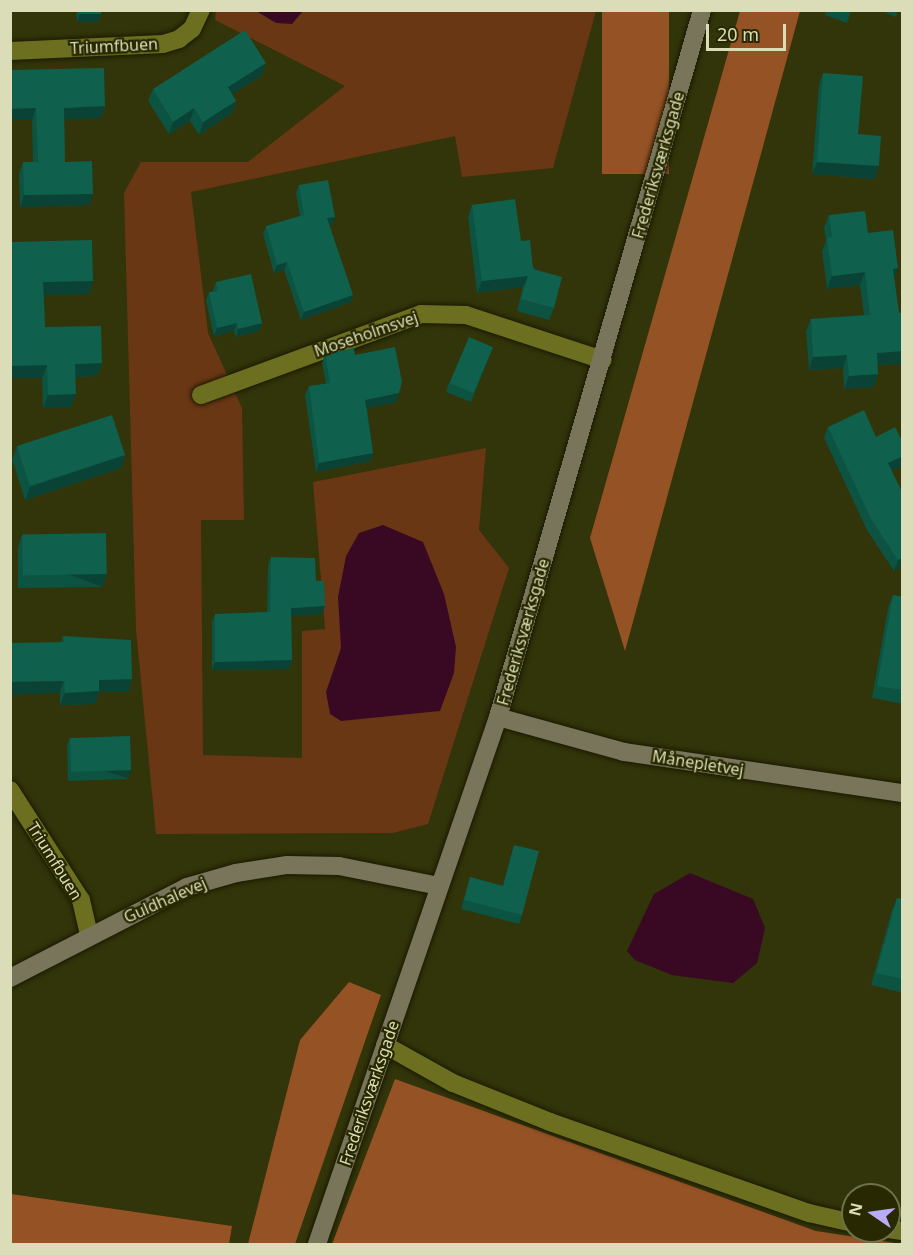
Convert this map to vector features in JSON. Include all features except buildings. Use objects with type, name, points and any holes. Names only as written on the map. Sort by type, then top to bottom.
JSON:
[{"type":"street","name":"Triumfbuen","points":[[10,51],[164,44],[179,39],[192,29],[201,10]]},
{"type":"street","name":"Frederiksværksgade","points":[[317,1245],[498,717],[603,360],[702,10]]},
{"type":"street","name":"Moseholmsvej","points":[[201,395],[421,314],[466,315],[603,360]]},
{"type":"street","name":"Månepletvej","points":[[498,717],[624,752],[903,793]]},
{"type":"street","name":"Triumfbuen","points":[[10,790],[81,900],[89,935]]},
{"type":"street","name":"Guldhalevej","points":[[10,978],[89,935],[187,887],[236,873],[277,867],[339,866],[439,886]]},
{"type":"street","points":[[385,1045],[453,1083],[550,1122],[809,1214],[841,1221]]},
{"type":"shaded area","points":[[216,11],[596,11],[553,168],[462,177],[455,136],[191,192],[208,333],[242,408],[244,520],[201,520],[203,755],[302,758],[302,631],[325,629],[313,482],[486,448],[479,530],[509,568],[428,824],[393,833],[156,834],[136,630],[124,193],[141,162],[248,162],[345,86],[215,20]]},
{"type":"shaded area","points":[[256,11],[303,11],[292,24],[276,23]]},
{"type":"shaded area","points":[[602,11],[669,11],[669,174],[602,174]]},
{"type":"shaded area","points":[[740,11],[800,11],[625,651],[590,538]]},
{"type":"shaded area","points":[[383,525],[423,542],[444,594],[456,647],[454,673],[440,711],[341,721],[330,714],[326,692],[341,648],[338,597],[346,556],[359,533]]},
{"type":"shaded area","points":[[690,873],[753,899],[765,928],[757,963],[733,983],[672,975],[635,960],[627,951],[654,894]]},
{"type":"shaded area","points":[[349,982],[381,995],[295,1244],[248,1244],[300,1040]]},
{"type":"shaded area","points":[[395,1079],[816,1231],[841,1235],[841,1243],[902,1244],[332,1244]]},
{"type":"shaded area","points":[[11,1194],[232,1226],[229,1244],[11,1244]]}]
